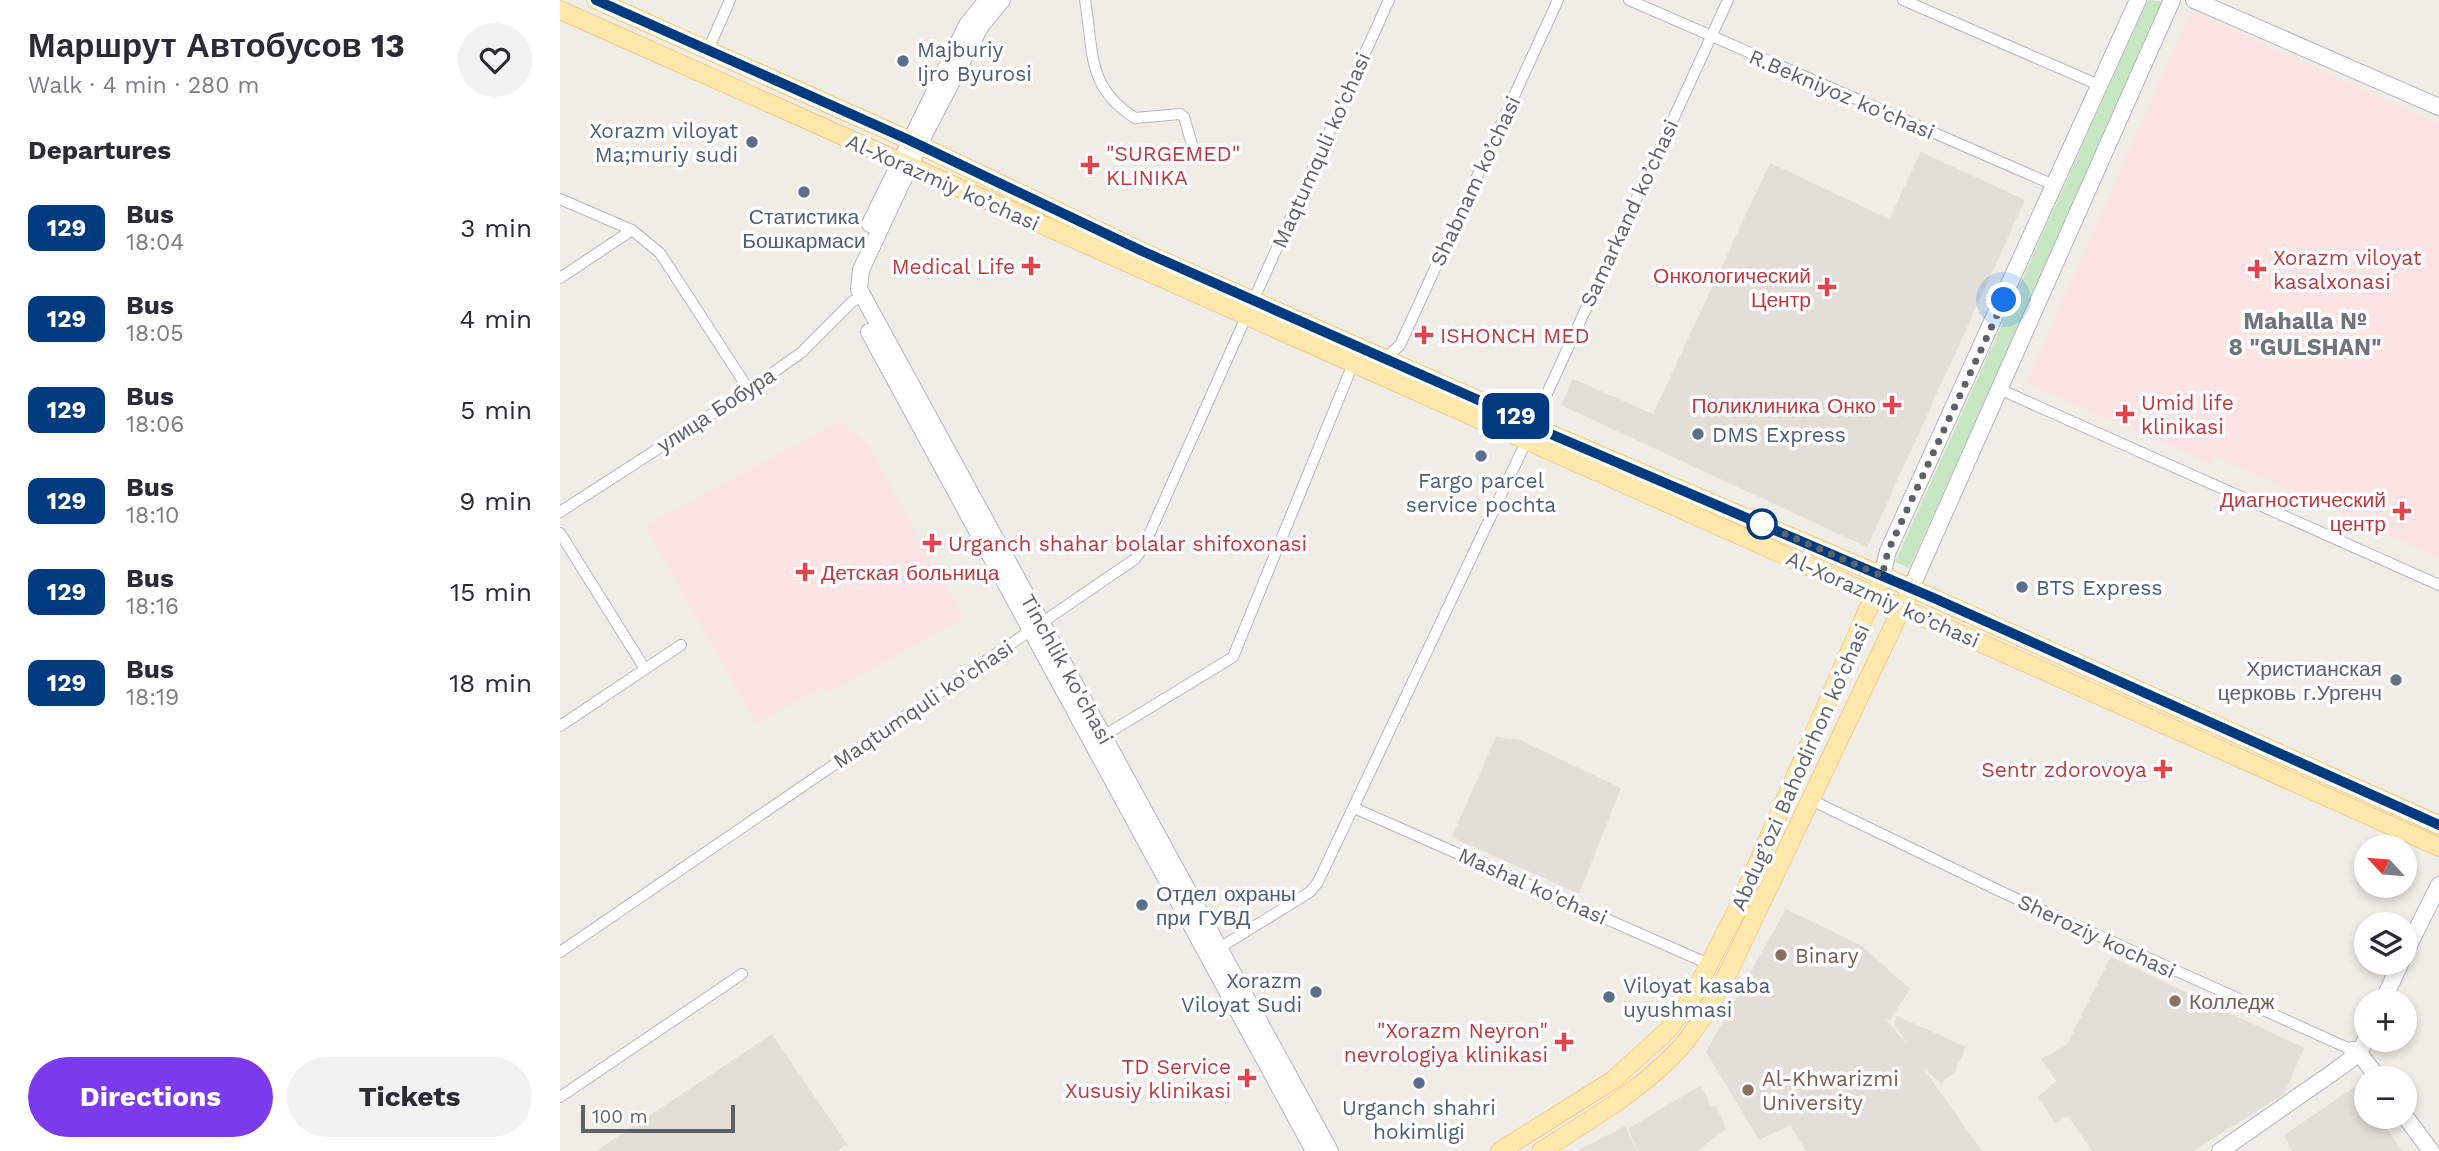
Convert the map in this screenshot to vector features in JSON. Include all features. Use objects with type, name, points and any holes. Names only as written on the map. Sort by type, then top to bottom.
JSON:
[{"type":"main road","name":"Al-Xorazmiy ko’chasi","points":[[596,0],[914,143],[1250,309],[1353,364],[1911,588],[2439,825]]},
{"type":"main road","name":"Tinchlik ko'chasi","points":[[914,143],[980,27],[1002,0]]},
{"type":"main road","name":"Abdug’ozi Bahodirhon ko’chasi","points":[[1500,1151],[1613,1080],[1641,1056],[1667,1031],[1711,965],[1875,595],[1888,551],[2056,186],[2138,0]]},
{"type":"main road","name":"Abdug’ozi Bahodirhon ko’chasi","points":[[1541,1151],[1626,1096],[1681,1046],[1707,1009],[1755,917],[1911,588],[2172,0]]},
{"type":"main road","points":[[2194,0],[2439,107]]},
{"type":"main road","name":"Tinchlik ko'chasi","points":[[981,1],[967,25],[904,165],[850,268],[849,287],[1036,628],[1091,737],[1329,1151]]},
{"type":"main road","name":"Al-Xorazmiy ko’chasi","points":[[560,10],[904,165],[1250,309],[1386,358],[1528,422],[1529,434]]},
{"type":"main road","name":"Al-Xorazmiy ko’chasi","points":[[1529,434],[1901,607],[2439,847]]},
{"type":"main road","name":"Tinchlik ko'chasi","points":[[1036,628],[1105,735],[1314,1151]]},
{"type":"main road","points":[[2417,929],[2439,885]]},
{"type":"main road","points":[[1738,908],[1755,917]]},
{"type":"main road","points":[[2220,1151],[2354,1050]]},
{"type":"main road","points":[[2414,1129],[2431,1151]]},
{"type":"street","points":[[708,50],[730,0]]},
{"type":"street","points":[[1085,0],[1098,83],[1110,100],[1135,118],[1180,114],[1184,117],[1192,148]]},
{"type":"street","name":"Maqtumquli ko'chasi","points":[[560,951],[1036,628],[1129,564],[1141,552],[1389,0]]},
{"type":"street","name":"Shabnam ko’chasi","points":[[1386,358],[1400,345],[1558,0]]},
{"type":"street","name":"R.Bekniyoz ko'chasi","points":[[1629,0],[2056,186]]},
{"type":"street","name":"Samarkand ko’chasi","points":[[1213,952],[1310,892],[1354,808],[1728,0]]},
{"type":"street","points":[[1903,0],[2101,86]]},
{"type":"street","points":[[560,199],[632,230],[660,253],[749,390]]},
{"type":"street","points":[[560,278],[632,230]]},
{"type":"street","name":"улица Бобура","points":[[560,512],[749,390],[802,352],[857,299]]},
{"type":"street","points":[[1105,735],[1233,657],[1353,364]]},
{"type":"street","points":[[1999,389],[2439,585]]},
{"type":"street","points":[[560,533],[645,669]]},
{"type":"street","points":[[560,726],[681,645]]},
{"type":"street","name":"Sheroziy kochasi","points":[[1810,799],[2006,894],[2354,1045]]},
{"type":"street","name":"Mashal ko'chasi","points":[[1354,808],[1711,965]]},
{"type":"street","points":[[560,1097],[742,974]]},
{"type":"shaded area","name":"Xorazm viloyat kasalxonasi","points":[[2191,11],[2439,124],[2439,558],[2214,456],[2210,464],[2026,383]]},
{"type":"shaded area","points":[[1921,152],[2025,200],[1867,547],[1561,405],[1573,379],[1653,414],[1770,163],[1889,219]]},
{"type":"shaded area","name":"Детская больница","points":[[841,421],[868,445],[964,618],[828,693],[823,686],[757,724],[645,526]]},
{"type":"shaded area","points":[[1496,737],[1520,740],[1621,788],[1579,894],[1452,837]]},
{"type":"shaded area","points":[[1786,909],[1862,946],[1910,989],[1889,1021],[1885,1019],[1909,1046],[1894,1024],[1897,1016],[1966,1047],[1954,1073],[1941,1083],[1923,1068],[1982,1151],[1806,1151],[1790,1125],[1759,1140],[1706,1052]]},
{"type":"shaded area","points":[[2111,957],[2304,1048],[2284,1094],[2193,1151],[2092,1151],[2068,1116],[2055,1123],[2038,1097],[2056,1081],[2041,1059],[2067,1045]]},
{"type":"shaded area","points":[[772,1034],[847,1144],[836,1151],[596,1151]]},
{"type":"shaded area","points":[[1701,1085],[1710,1105],[1716,1106],[1726,1129],[1697,1151],[1638,1151],[1628,1129]]},
{"type":"shaded area","points":[[2354,1087],[2354,1129],[2387,1129],[2403,1151],[2292,1151],[2284,1135]]},
{"type":"shaded area","points":[[1625,1126],[1637,1151],[1577,1151]]},
{"type":"green space","points":[[2148,0],[2166,2],[1909,568],[1895,562]]},
{"type":"bus line","name":"129","points":[[596,0],[909,140],[1142,251],[1386,358],[1532,426],[1936,599],[2439,825]]},
{"type":"place","name":"Majburiy Ijro Byurosi","points":[[903,61]]},
{"type":"place","name":"Xorazm viloyat Ma;muriy sudi","points":[[752,142]]},
{"type":"place","name":"\"SURGEMED\" KLINIKA","points":[[1090,165]]},
{"type":"place","name":"Статистика Бошкармаси","points":[[804,192]]},
{"type":"place","name":"Medical Life","points":[[1031,266]]},
{"type":"place","name":"Xorazm viloyat kasalxonasi","points":[[2257,269]]},
{"type":"place","name":"Онкологический Центр","points":[[1827,287]]},
{"type":"place","name":"ISHONCH MED","points":[[1424,335]]},
{"type":"place","name":"Поликлиника Онко","points":[[1892,405]]},
{"type":"place","name":"Umid life klinikasi","points":[[2125,414]]},
{"type":"place","name":"DMS Express","points":[[1698,434]]},
{"type":"place","name":"Fargo parcel service pochta","points":[[1481,456]]},
{"type":"place","name":"Диагностический центр","points":[[2402,511]]},
{"type":"place","name":"Urganch shahar bolalar shifoxonasi","points":[[932,543]]},
{"type":"place","name":"Детская больница","points":[[805,572]]},
{"type":"place","name":"BTS Express","points":[[2022,587]]},
{"type":"place","name":"Христианская церковь г.Ургенч","points":[[2396,680]]},
{"type":"place","name":"Sentr zdorovoya","points":[[2163,769]]},
{"type":"place","name":"Отдел охраны при ГУВД","points":[[1142,905]]},
{"type":"place","name":"Binary","points":[[1781,955]]},
{"type":"place","name":"Xorazm Viloyat Sudi","points":[[1316,992]]},
{"type":"place","name":"Viloyat kasaba uyushmasi","points":[[1609,997]]},
{"type":"place","name":"Колледж","points":[[2175,1001]]},
{"type":"place","name":"\"Xorazm Neyron\" nevrologiya klinikasi","points":[[1564,1042]]},
{"type":"place","name":"TD Service Xususiy klinikasi","points":[[1247,1078]]},
{"type":"place","name":"Urganch shahri hokimligi","points":[[1419,1083]]},
{"type":"place","name":"Al-Khwarizmi University","points":[[1748,1090]]},
{"type":"district","name":"Mahalla № 8 \"GULSHAN\"","points":[[2305,334]]},
{"type":"route","points":[[1762,524],[1882,576],[1888,551],[2004,300]]}]
